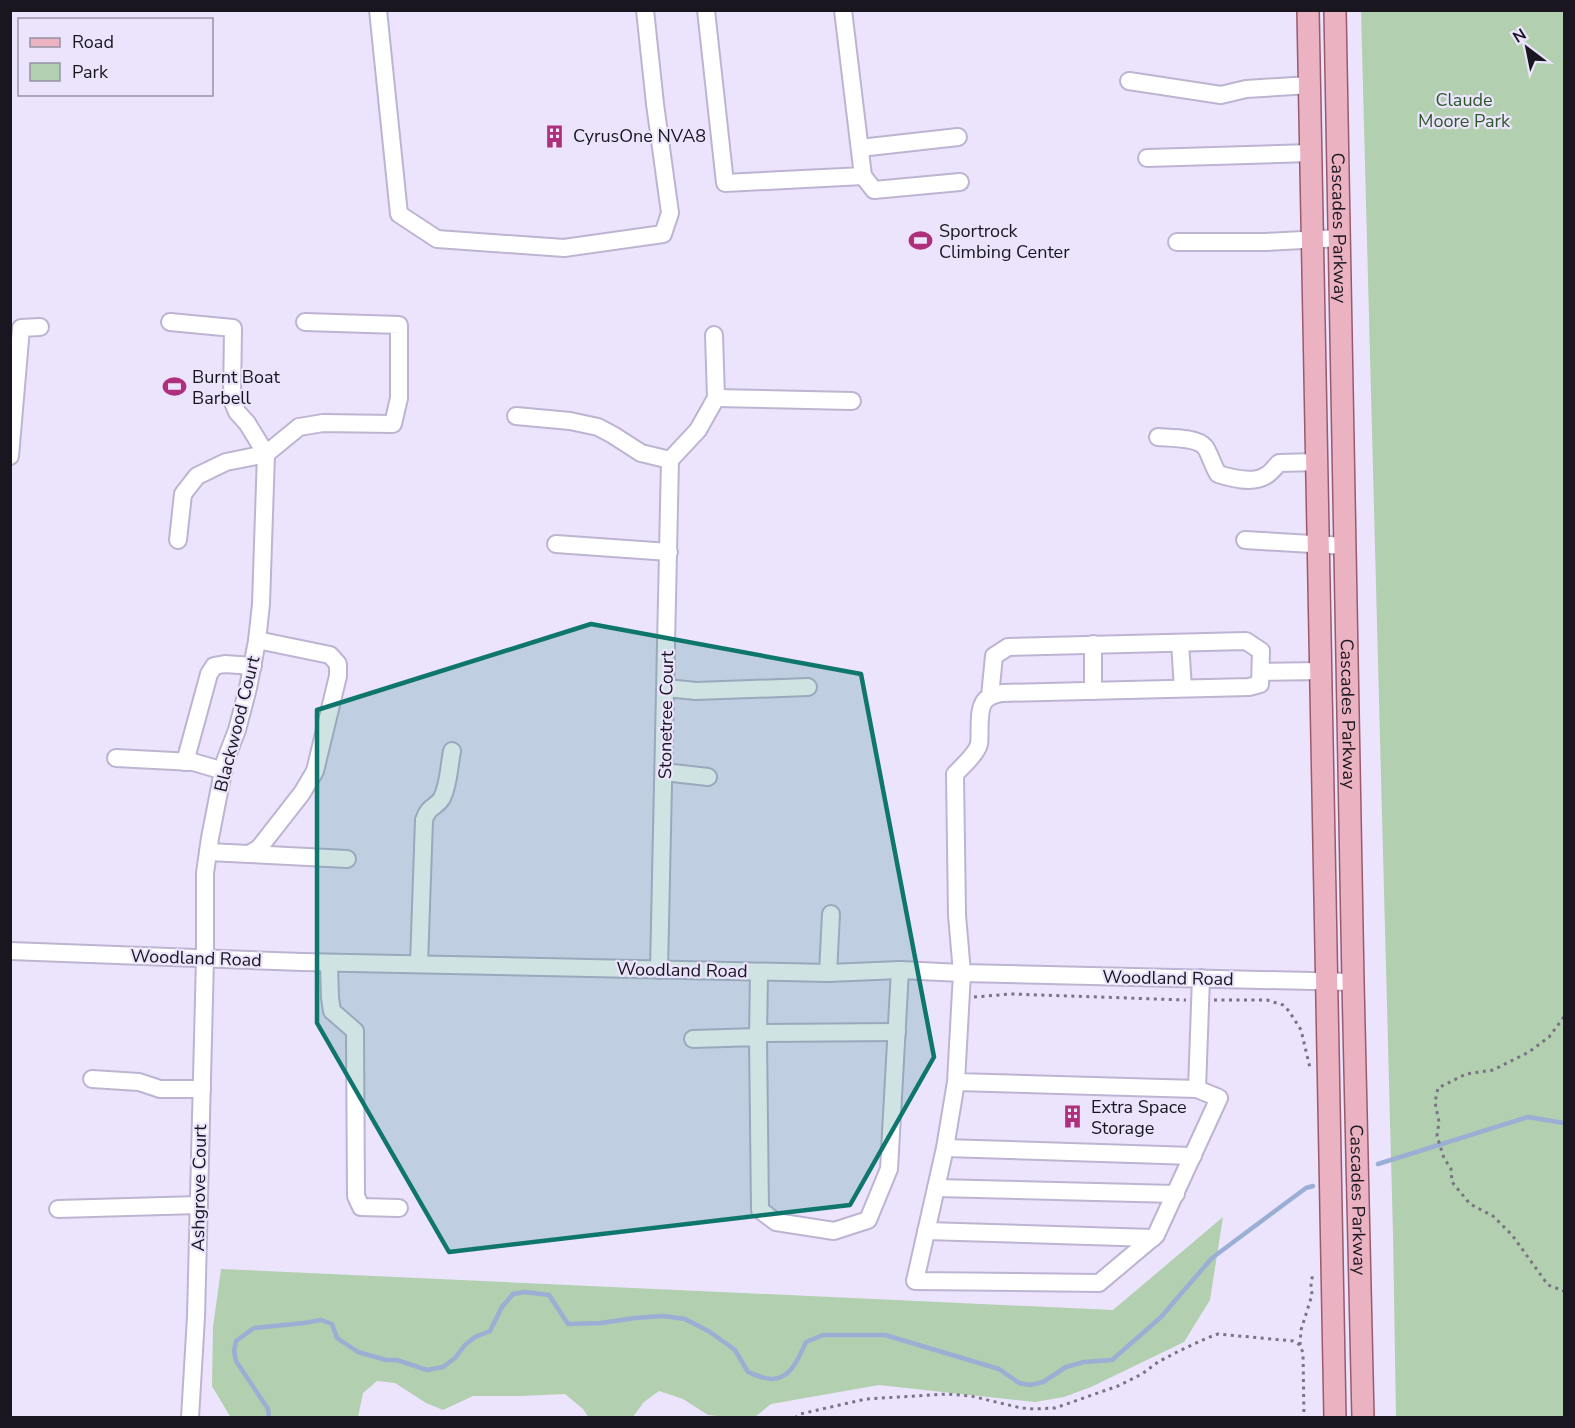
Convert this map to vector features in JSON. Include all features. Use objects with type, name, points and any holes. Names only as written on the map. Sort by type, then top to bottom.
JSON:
[{"type":"main road","name":"Cascades Parkway","points":[[1308,10],[1335,1418]]},
{"type":"main road","name":"Cascades Parkway","points":[[1335,10],[1363,1418]]},
{"type":"street","points":[[378,10],[399,214],[437,238],[564,248],[663,234],[670,213],[645,10]]},
{"type":"street","points":[[705,10],[725,183],[863,176]]},
{"type":"street","points":[[843,10],[863,176],[874,190],[960,182]]},
{"type":"street","points":[[1129,81],[1221,95],[1246,89],[1310,85]]},
{"type":"street","points":[[860,148],[958,137]]},
{"type":"street","points":[[1147,158],[1311,153]]},
{"type":"street","points":[[1177,242],[1265,242],[1340,238]]},
{"type":"street","points":[[170,322],[233,328],[232,400],[237,412],[247,423],[266,454]]},
{"type":"street","points":[[178,540],[183,494],[196,476],[226,462],[266,454],[299,427],[323,423],[393,424],[399,398],[399,325],[306,322]]},
{"type":"street","points":[[10,456],[21,328],[40,327]]},
{"type":"street","points":[[516,416],[598,427],[641,453],[670,460],[698,430],[716,398],[714,335]]},
{"type":"street","points":[[716,398],[852,401]]},
{"type":"street","points":[[1158,437],[1197,441],[1206,448],[1218,474],[1233,478],[1256,479],[1266,476],[1279,463],[1317,462]]},
{"type":"street","name":"Blackwood Court","points":[[205,958],[205,881],[208,852],[224,771],[253,666],[257,639],[261,604],[266,454]]},
{"type":"street","name":"Stonetree Court","points":[[659,970],[670,460]]},
{"type":"street","points":[[1245,540],[1345,546]]},
{"type":"street","points":[[556,544],[669,552]]},
{"type":"street","points":[[249,854],[259,848],[268,838],[302,794],[315,771],[338,676],[338,664],[330,655],[257,639]]},
{"type":"street","points":[[956,1082],[1197,1089],[1219,1098],[1156,1235],[1099,1283],[915,1281],[945,1148],[956,1082],[962,973],[957,915],[955,774],[979,746],[980,718],[984,702],[990,696],[1002,693],[1249,687],[1260,684],[1261,651],[1246,641],[1008,647],[994,656],[990,696]]},
{"type":"street","points":[[1180,643],[1183,688]]},
{"type":"street","points":[[1093,644],[1093,691]]},
{"type":"street","points":[[186,762],[208,674],[214,666],[225,664],[253,666]]},
{"type":"street","points":[[1261,672],[1321,671]]},
{"type":"street","points":[[666,688],[696,691],[808,687]]},
{"type":"street","points":[[419,964],[424,820],[427,811],[438,804],[446,788],[452,751]]},
{"type":"street","points":[[116,758],[193,762],[224,771]]},
{"type":"street","points":[[664,772],[708,777]]},
{"type":"street","points":[[208,852],[347,859]]},
{"type":"street","points":[[828,973],[831,914]]},
{"type":"street","name":"Woodland Road","points":[[10,951],[329,963],[828,973],[900,970],[1353,982]]},
{"type":"street","name":"Ashgrove Court","points":[[190,1418],[196,1317],[205,958]]},
{"type":"street","points":[[329,963],[332,1011],[355,1031],[356,1196],[361,1207],[399,1208]]},
{"type":"street","points":[[759,972],[760,1209],[776,1222],[834,1231],[868,1220],[889,1169],[900,970]]},
{"type":"street","points":[[1197,1089],[1201,978]]},
{"type":"street","points":[[693,1039],[897,1032]]},
{"type":"street","points":[[92,1078],[139,1082],[160,1089],[202,1089]]},
{"type":"street","points":[[945,1148],[1193,1156]]},
{"type":"street","points":[[936,1188],[1176,1194]]},
{"type":"street","points":[[58,1209],[199,1205]]},
{"type":"street","points":[[926,1231],[1153,1238]]},
{"type":"path","points":[[1564,1017],[1549,1037],[1529,1053],[1493,1070],[1466,1074],[1438,1088],[1435,1102],[1439,1122],[1437,1136],[1451,1168],[1452,1182],[1470,1204],[1493,1216],[1512,1235],[1548,1285],[1564,1291]]},
{"type":"path","points":[[795,1418],[800,1414],[866,1399],[947,1394],[971,1396],[1021,1408],[1055,1408],[1118,1386],[1179,1351],[1218,1334],[1293,1341],[1300,1346],[1303,1353],[1304,1418]]},
{"type":"highlighted area","points":[[591,624],[861,674],[934,1057],[850,1205],[449,1252],[317,1023],[317,710]]},
{"type":"green space","name":"Claude Moore Park","points":[[1361,11],[1564,11],[1564,1417],[1396,1417]]},
{"type":"green space","points":[[1223,1217],[1210,1300],[1184,1342],[1091,1387],[1064,1397],[1035,1402],[879,1385],[771,1404],[755,1417],[737,1418],[708,1415],[683,1399],[659,1391],[644,1402],[633,1417],[589,1418],[583,1409],[565,1394],[473,1396],[443,1410],[426,1403],[395,1383],[377,1381],[363,1393],[358,1417],[231,1418],[212,1386],[213,1327],[221,1269],[1113,1310]]},
{"type":"waterway","points":[[1378,1164],[1528,1117],[1564,1123]]},
{"type":"waterway","points":[[269,1418],[268,1409],[236,1361],[234,1351],[236,1341],[254,1328],[321,1320],[332,1324],[337,1338],[358,1352],[386,1360],[397,1360],[427,1370],[443,1367],[475,1337],[490,1331],[502,1307],[513,1294],[525,1292],[549,1295],[568,1324],[663,1316],[685,1319],[710,1332],[735,1350],[748,1372],[760,1377],[772,1379],[784,1375],[794,1366],[806,1342],[823,1335],[885,1335],[999,1369],[1019,1383],[1030,1385],[1043,1382],[1066,1367],[1084,1362],[1112,1360],[1161,1317],[1212,1258],[1306,1188],[1313,1186]]},
{"type":"place","name":"CyrusOne NVA8","points":[[555,136]]},
{"type":"place","name":"Sportrock Climbing Center","points":[[921,241]]},
{"type":"place","name":"Burnt Boat Barbell","points":[[174,387]]},
{"type":"place","name":"Extra Space Storage","points":[[1073,1117]]}]
